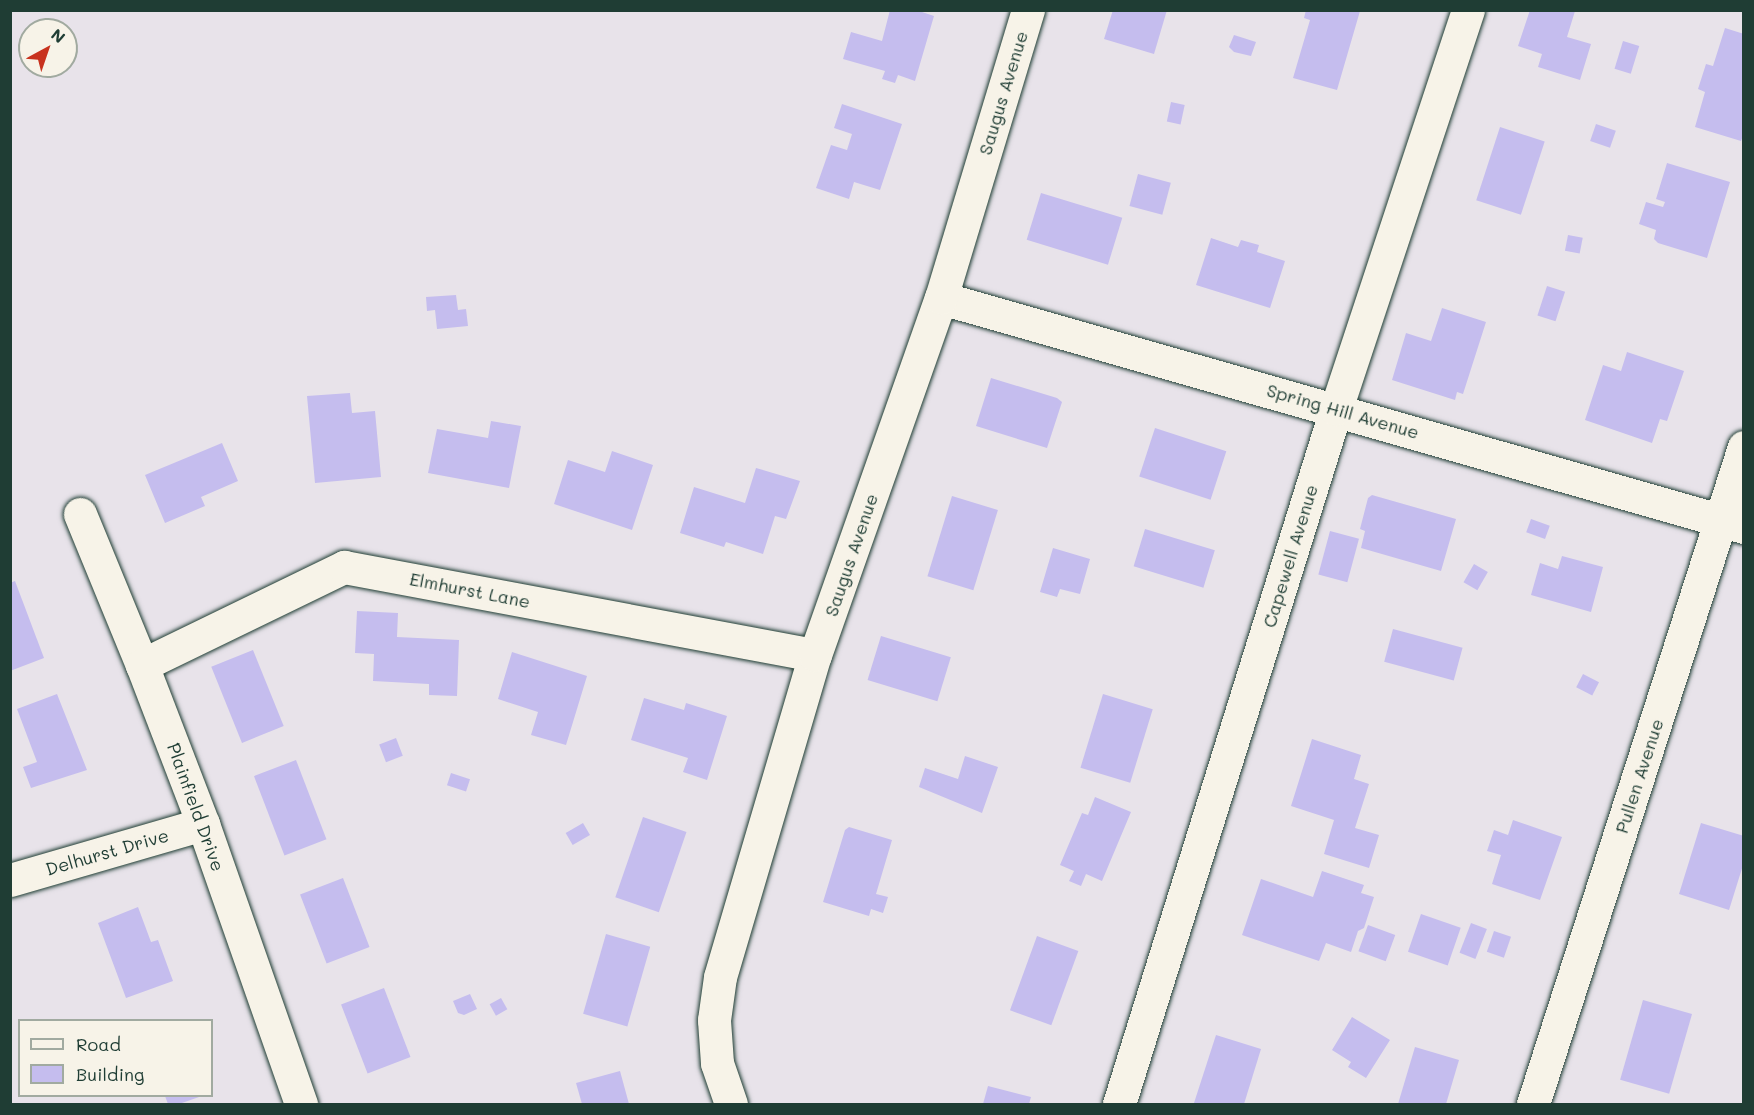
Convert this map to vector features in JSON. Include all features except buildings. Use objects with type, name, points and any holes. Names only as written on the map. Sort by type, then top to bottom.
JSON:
[{"type":"street","name":"Saugus Avenue","points":[[731,1104],[717,1063],[714,1020],[720,977],[815,655],[941,298],[1028,10]]},
{"type":"street","name":"Capewell Avenue","points":[[1119,1104],[1336,409],[1468,10]]},
{"type":"street","name":"Spring Hill Avenue","points":[[941,298],[1732,523]]},
{"type":"street","name":"Pullen Avenue","points":[[1533,1104],[1732,523],[1743,447]]},
{"type":"street","name":"Plainfield Drive","points":[[80,514],[142,665],[203,824],[301,1104]]},
{"type":"street","name":"Elmhurst Lane","points":[[142,665],[344,567],[815,655]]},
{"type":"street","name":"Delhurst Drive","points":[[10,880],[203,824]]}]
